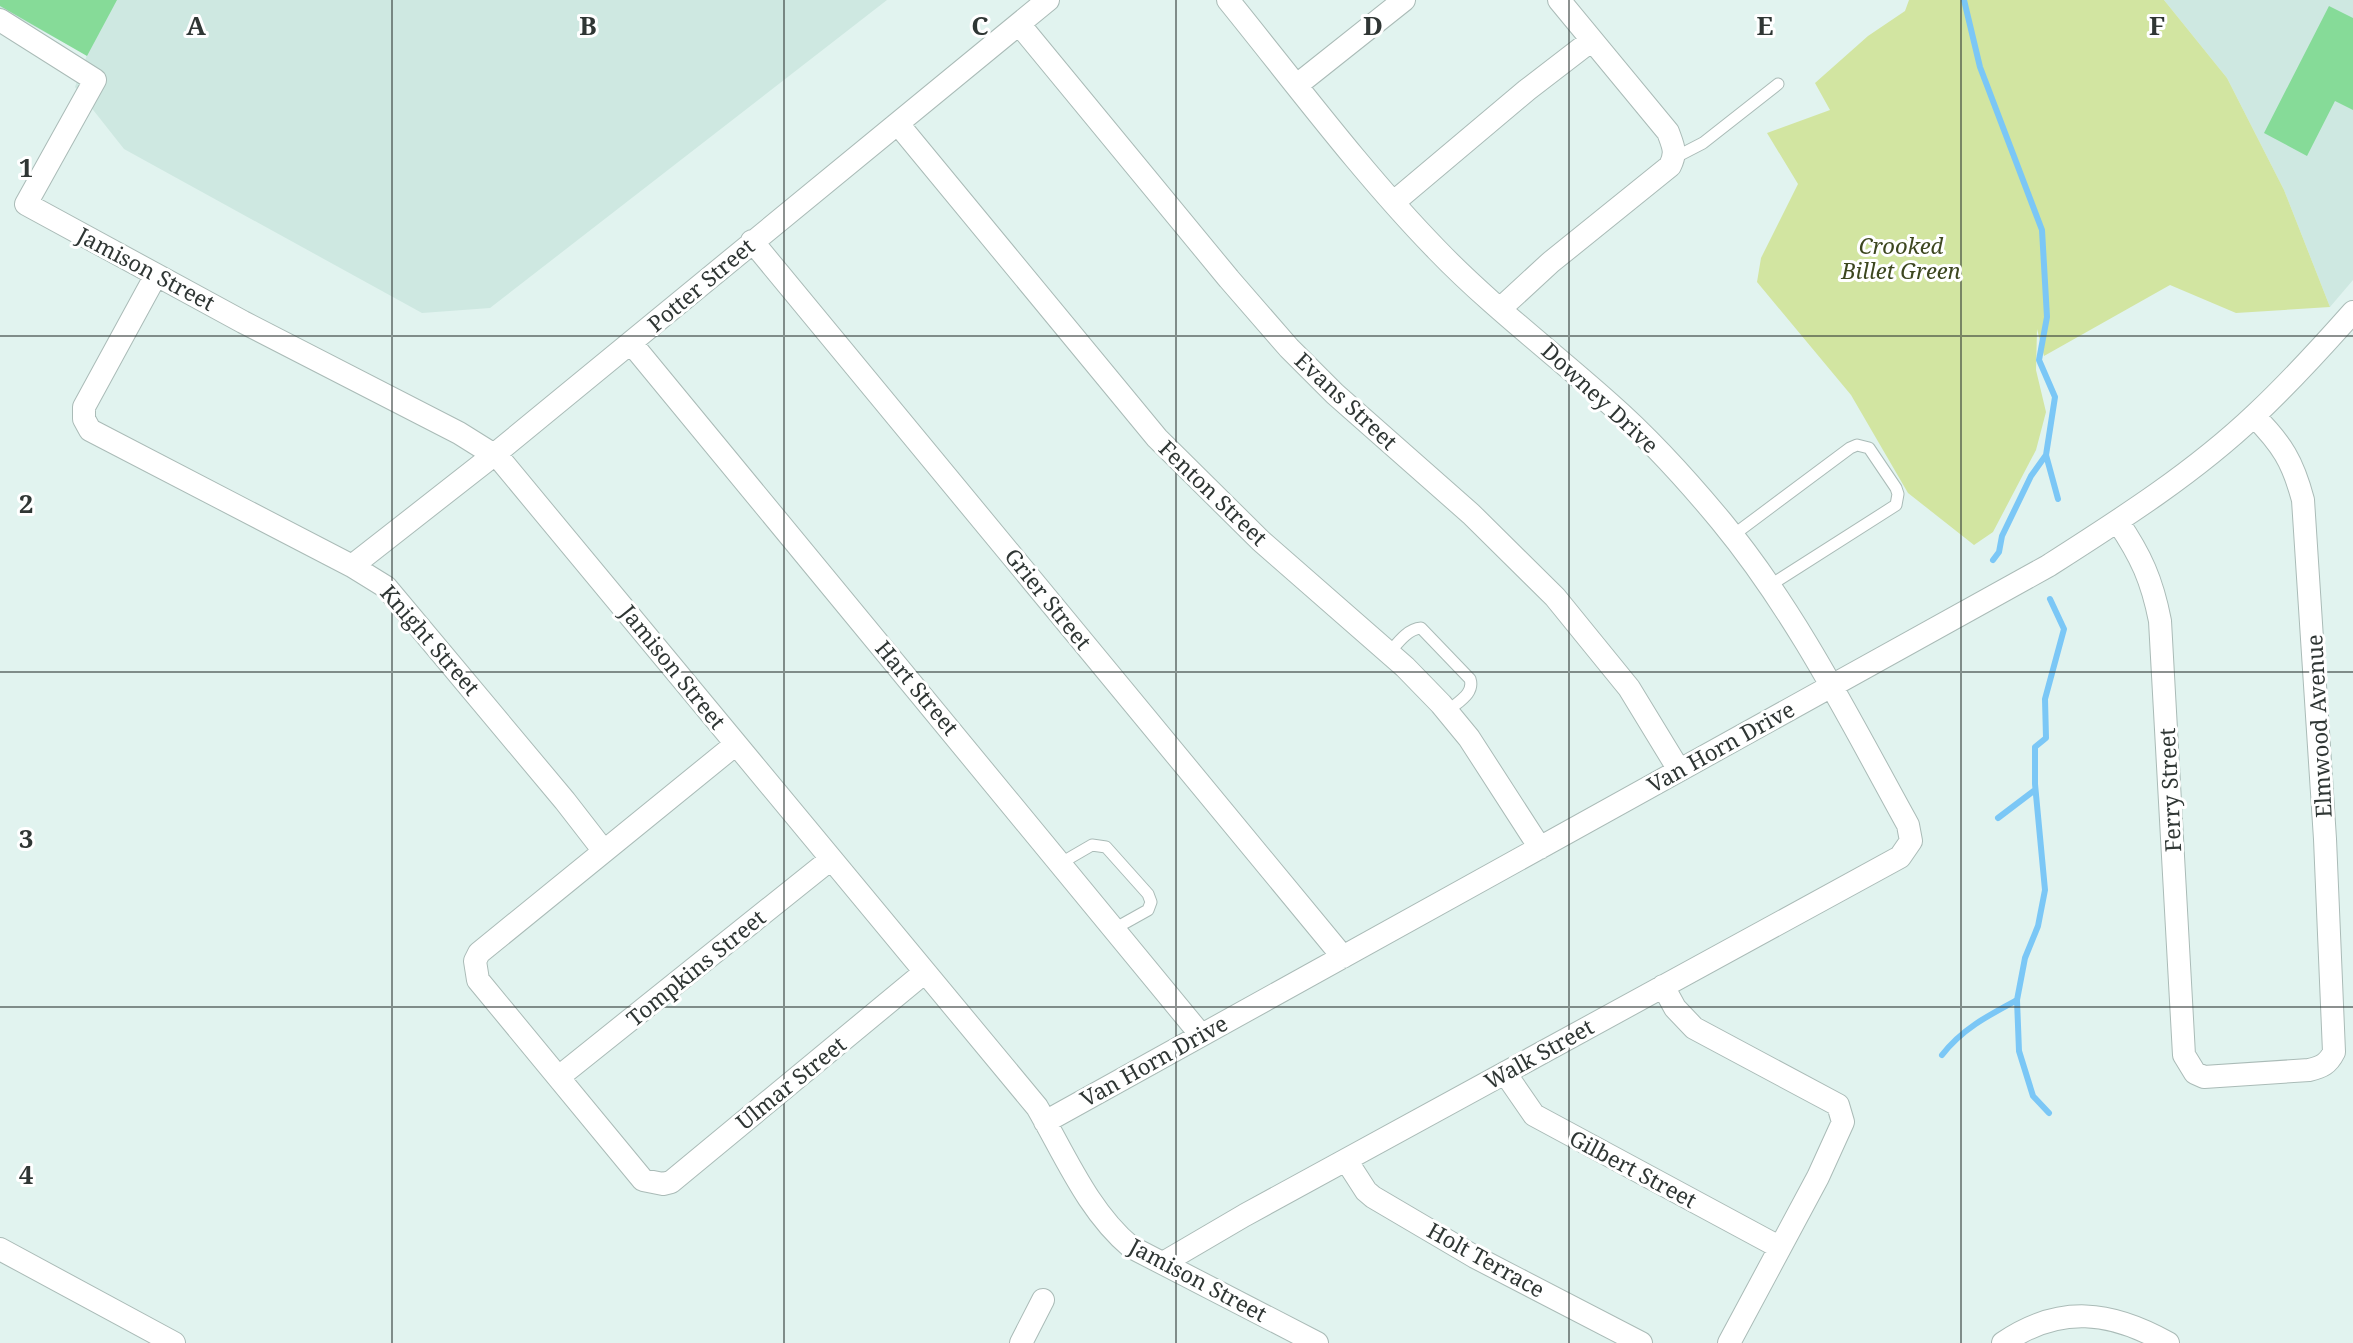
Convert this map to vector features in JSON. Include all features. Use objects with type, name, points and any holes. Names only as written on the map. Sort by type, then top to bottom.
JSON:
[{"type":"street","name":"Potter Street","points":[[352,566],[495,454],[1048,0]]},
{"type":"street","name":"Downey Drive","points":[[1228,0],[1438,251],[1647,439],[1732,536],[1769,586],[1832,687],[1908,825],[1911,841]]},
{"type":"street","points":[[1297,85],[1404,0]]},
{"type":"street","points":[[1501,308],[1551,262],[1670,166],[1674,158],[1675,150],[1668,132],[1559,0]]},
{"type":"street","name":"Jamison Street","points":[[0,20],[95,80],[26,204],[495,454],[1037,1107],[1097,1211],[1115,1234],[1131,1247],[1317,1343]]},
{"type":"street","name":"Evans Street","points":[[1019,24],[1289,348],[1335,394],[1480,523],[1555,597],[1629,688],[1679,770]]},
{"type":"street","points":[[1394,202],[1527,90],[1592,40]]},
{"type":"street","name":"Fenton Street","points":[[898,124],[1157,438],[1261,541],[1389,653],[1447,712],[1469,738],[1540,848]]},
{"type":"street","name":"Grier Street","points":[[752,241],[1343,957]]},
{"type":"street","name":"Knight Street","points":[[156,275],[84,407],[84,419],[90,430],[377,580],[399,602],[603,850]]},
{"type":"street","name":"Van Horn Drive","points":[[1045,1122],[2048,566],[2118,522],[2254,416],[2353,312]]},
{"type":"street","name":"Hart Street","points":[[631,343],[1201,1035]]},
{"type":"street","name":"Elmwood Avenue","points":[[2188,1067],[2204,1077],[2309,1070],[2329,1062],[2334,1052],[2325,839],[2303,500],[2290,459],[2277,439],[2254,416]]},
{"type":"street","name":"Ferry Street","points":[[2118,522],[2145,566],[2160,621],[2184,1055],[2188,1067]]},
{"type":"street","points":[[560,1076],[478,980],[475,961],[479,953],[736,744]]},
{"type":"street","name":"Walk Street","points":[[1163,1263],[1900,857],[1911,841]]},
{"type":"street","name":"Tompkins Street","points":[[560,1076],[831,859]]},
{"type":"street","name":"Ulmar Street","points":[[560,1076],[643,1180],[671,1182],[925,972]]},
{"type":"street","points":[[1663,986],[1675,1008],[1694,1028],[1838,1105],[1843,1122],[1818,1177],[1729,1343]]},
{"type":"street","name":"Gilbert Street","points":[[1505,1073],[1523,1103],[1541,1120],[1779,1247]]},
{"type":"street","name":"Holt Terrace","points":[[1346,1160],[1373,1197],[1475,1257],[1641,1343]]},
{"type":"street","points":[[0,1249],[174,1343]]},
{"type":"street","points":[[1021,1343],[1043,1300]]},
{"type":"street","points":[[2003,1343],[2039,1325],[2061,1318],[2087,1316],[2132,1324],[2168,1343]]},
{"type":"lane","points":[[1674,158],[1703,143],[1778,84]]},
{"type":"lane","points":[[1732,536],[1850,448],[1857,445],[1869,448],[1896,488],[1896,505],[1769,586]]},
{"type":"lane","points":[[1389,653],[1407,634],[1421,628],[1470,679],[1471,690],[1447,712]]},
{"type":"lane","points":[[1061,863],[1092,845],[1106,847],[1148,894],[1151,902],[1148,910],[1114,929]]},
{"type":"shaded area","points":[[0,0],[887,0],[490,308],[422,313],[124,149],[75,87],[87,55],[0,8]]},
{"type":"shaded area","points":[[2164,0],[2353,0],[2353,280],[2330,307],[2284,190],[2227,78]]},
{"type":"green space","name":"Crooked Billet Green","points":[[1909,0],[2164,0],[2227,78],[2284,190],[2330,307],[2236,313],[2170,285],[2044,356],[2037,329],[2036,370],[2046,412],[2036,450],[1993,532],[1974,545],[1908,493],[1851,395],[1757,282],[1761,258],[1798,184],[1767,133],[1830,110],[1815,83],[1868,36],[1905,11]]},
{"type":"building","points":[[0,0],[117,0],[87,56],[0,6]]},
{"type":"building","points":[[2329,6],[2353,18],[2353,110],[2335,101],[2307,156],[2264,133]]},
{"type":"waterway","points":[[1964,0],[1980,67],[2042,230],[2047,317],[2039,360],[2055,397],[2046,455],[2058,499]]},
{"type":"waterway","points":[[1993,560],[2031,476],[2046,455]]},
{"type":"waterway","points":[[2049,1113],[2033,1096],[2019,1051],[2017,1000],[2025,958],[2038,926],[2045,890],[2035,784],[2035,747],[2046,738],[2045,699],[2064,629],[2050,599]]},
{"type":"waterway","points":[[1998,818],[2035,790]]},
{"type":"waterway","points":[[1942,1055],[1967,1030],[2017,1000]]}]
